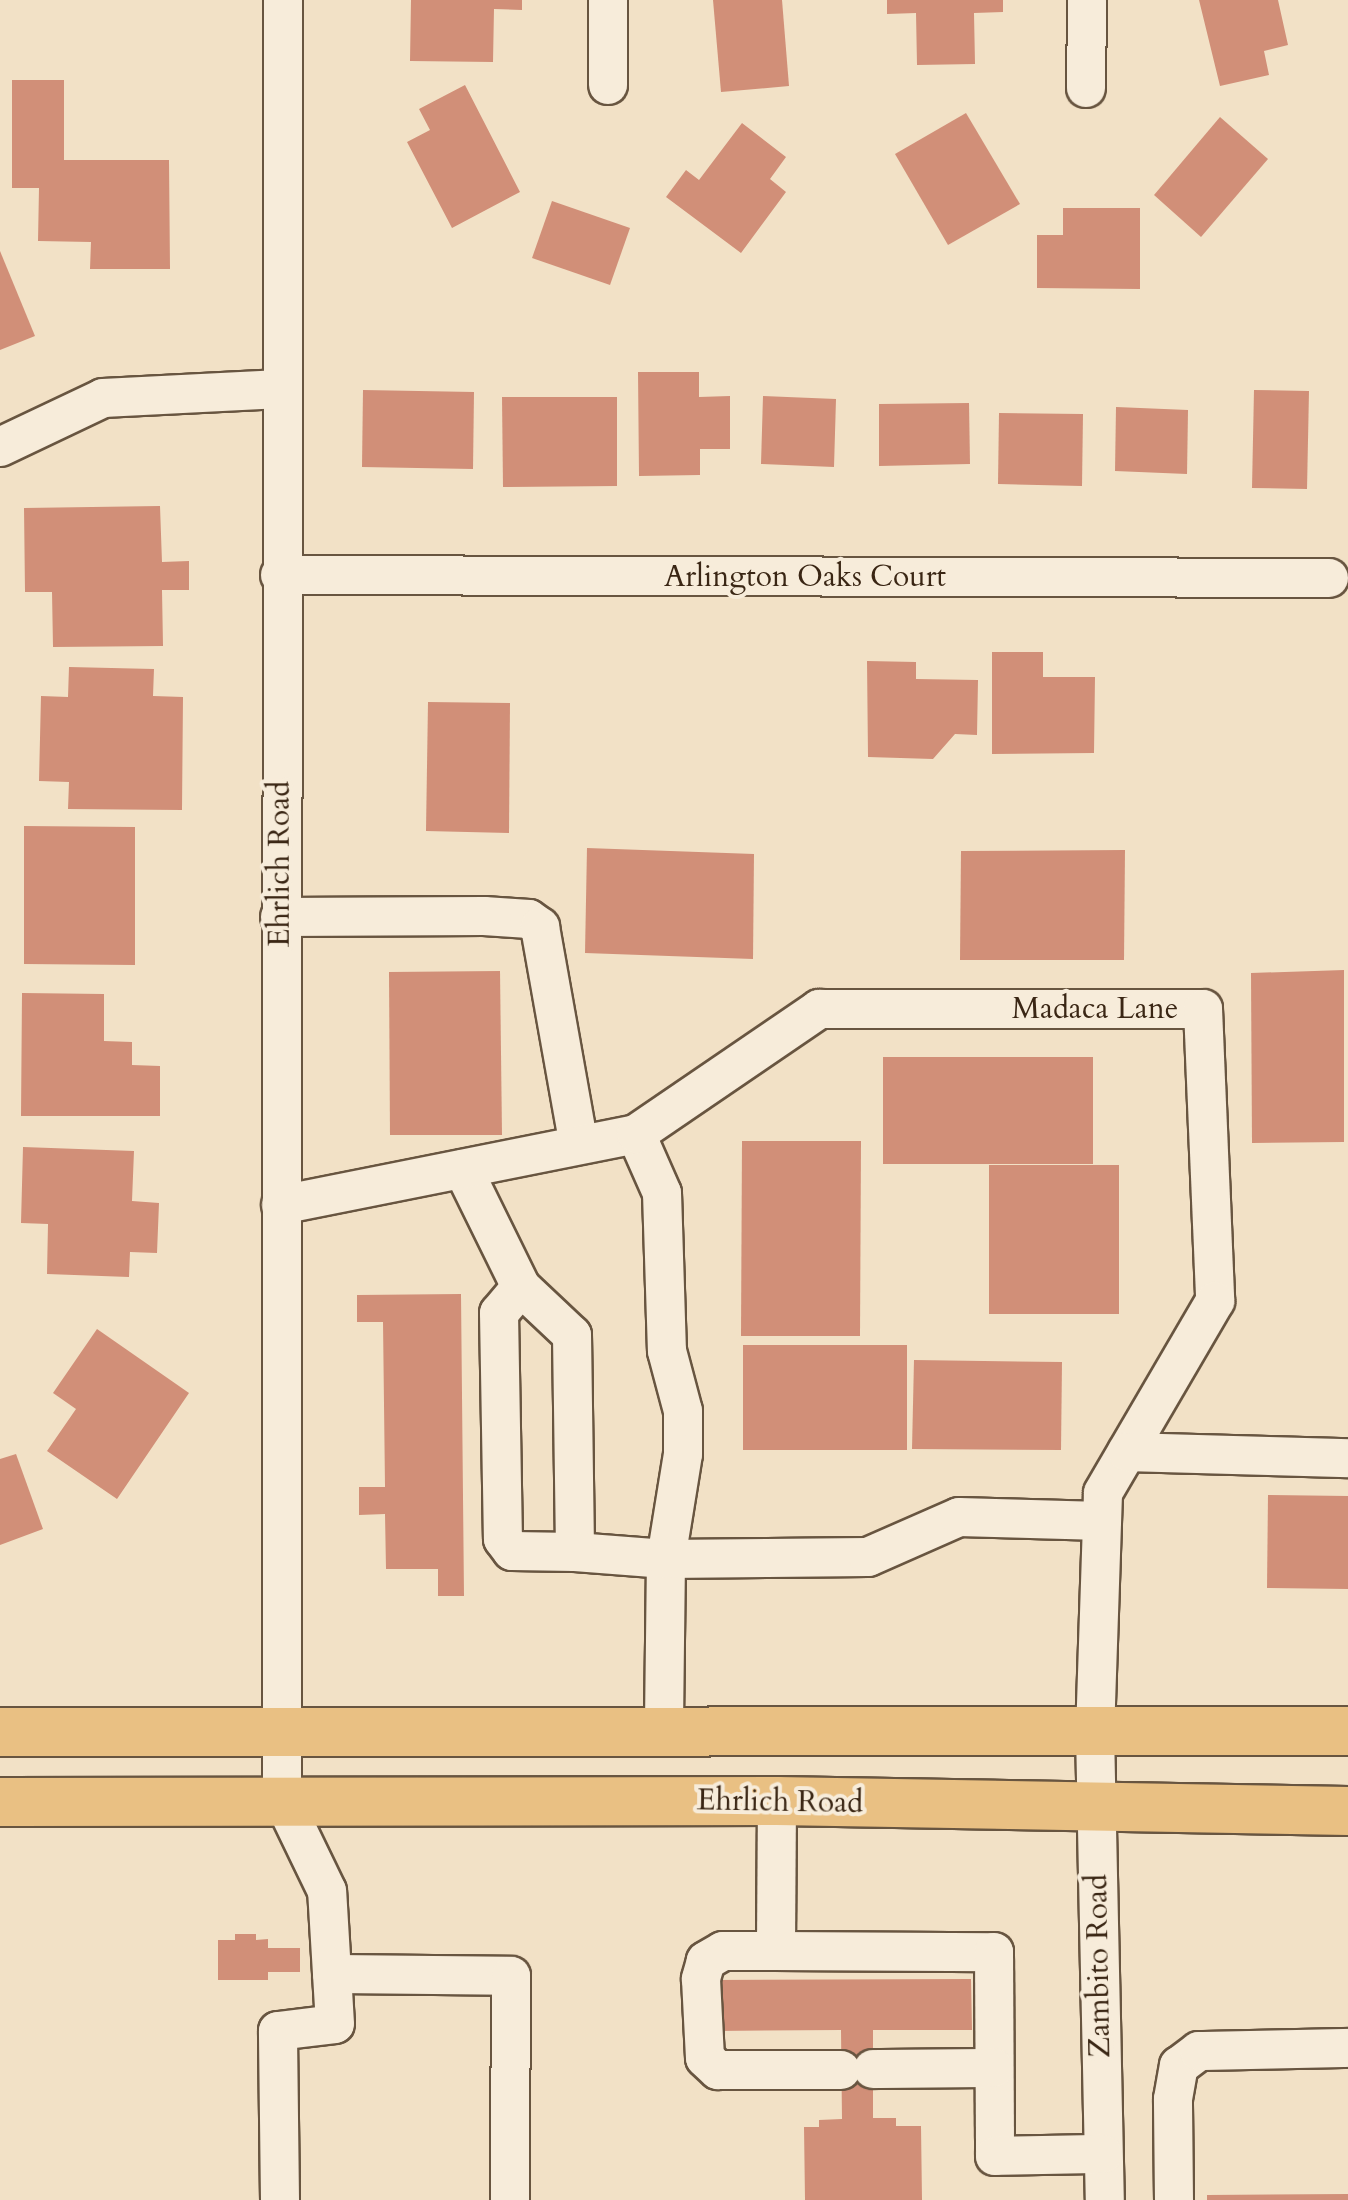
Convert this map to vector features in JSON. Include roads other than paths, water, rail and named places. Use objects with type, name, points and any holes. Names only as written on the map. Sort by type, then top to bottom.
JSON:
[{"type":"main road","points":[[0,1732],[1348,1731]]},
{"type":"main road","points":[[0,1802],[282,1798]]},
{"type":"main road","name":"Ehrlich Road","points":[[282,1798],[777,1801],[1348,1811]]},
{"type":"street","name":"Ehrlich Road","points":[[282,1798],[283,0]]},
{"type":"street","points":[[608,0],[608,84]]},
{"type":"street","points":[[1086,88],[1087,0]]},
{"type":"street","points":[[0,446],[103,398],[281,388]]},
{"type":"street","name":"Arlington Oaks Court","points":[[280,575],[1329,578]]},
{"type":"street","points":[[280,917],[484,916],[529,919],[540,927],[579,1146]]},
{"type":"street","name":"Madaca Lane","points":[[280,1205],[636,1134],[819,1009],[1203,1010],[1215,1301],[1104,1493],[1095,1732]]},
{"type":"street","points":[[636,1134],[662,1193],[667,1351],[683,1411],[683,1454],[666,1559],[664,1733]]},
{"type":"street","points":[[463,1169],[521,1287],[572,1334],[574,1552]]},
{"type":"street","points":[[521,1287],[500,1313],[502,1539],[512,1551],[666,1559],[868,1557],[959,1517],[1102,1521]]},
{"type":"street","points":[[1127,1452],[1348,1458]]},
{"type":"street","name":"Zambito Road","points":[[1095,1732],[1104,2200]]},
{"type":"street","points":[[280,2200],[278,2031],[335,2024],[327,1891],[282,1798]]},
{"type":"street","points":[[776,1951],[777,1801]]},
{"type":"street","points":[[994,2068],[718,2070],[705,2058],[701,1979],[706,1961],[723,1951],[994,1952],[995,2156],[1104,2154]]},
{"type":"street","points":[[332,1974],[511,1976],[510,2200]]},
{"type":"street","points":[[1174,2200],[1173,2099],[1179,2066],[1199,2050],[1348,2048]]}]
